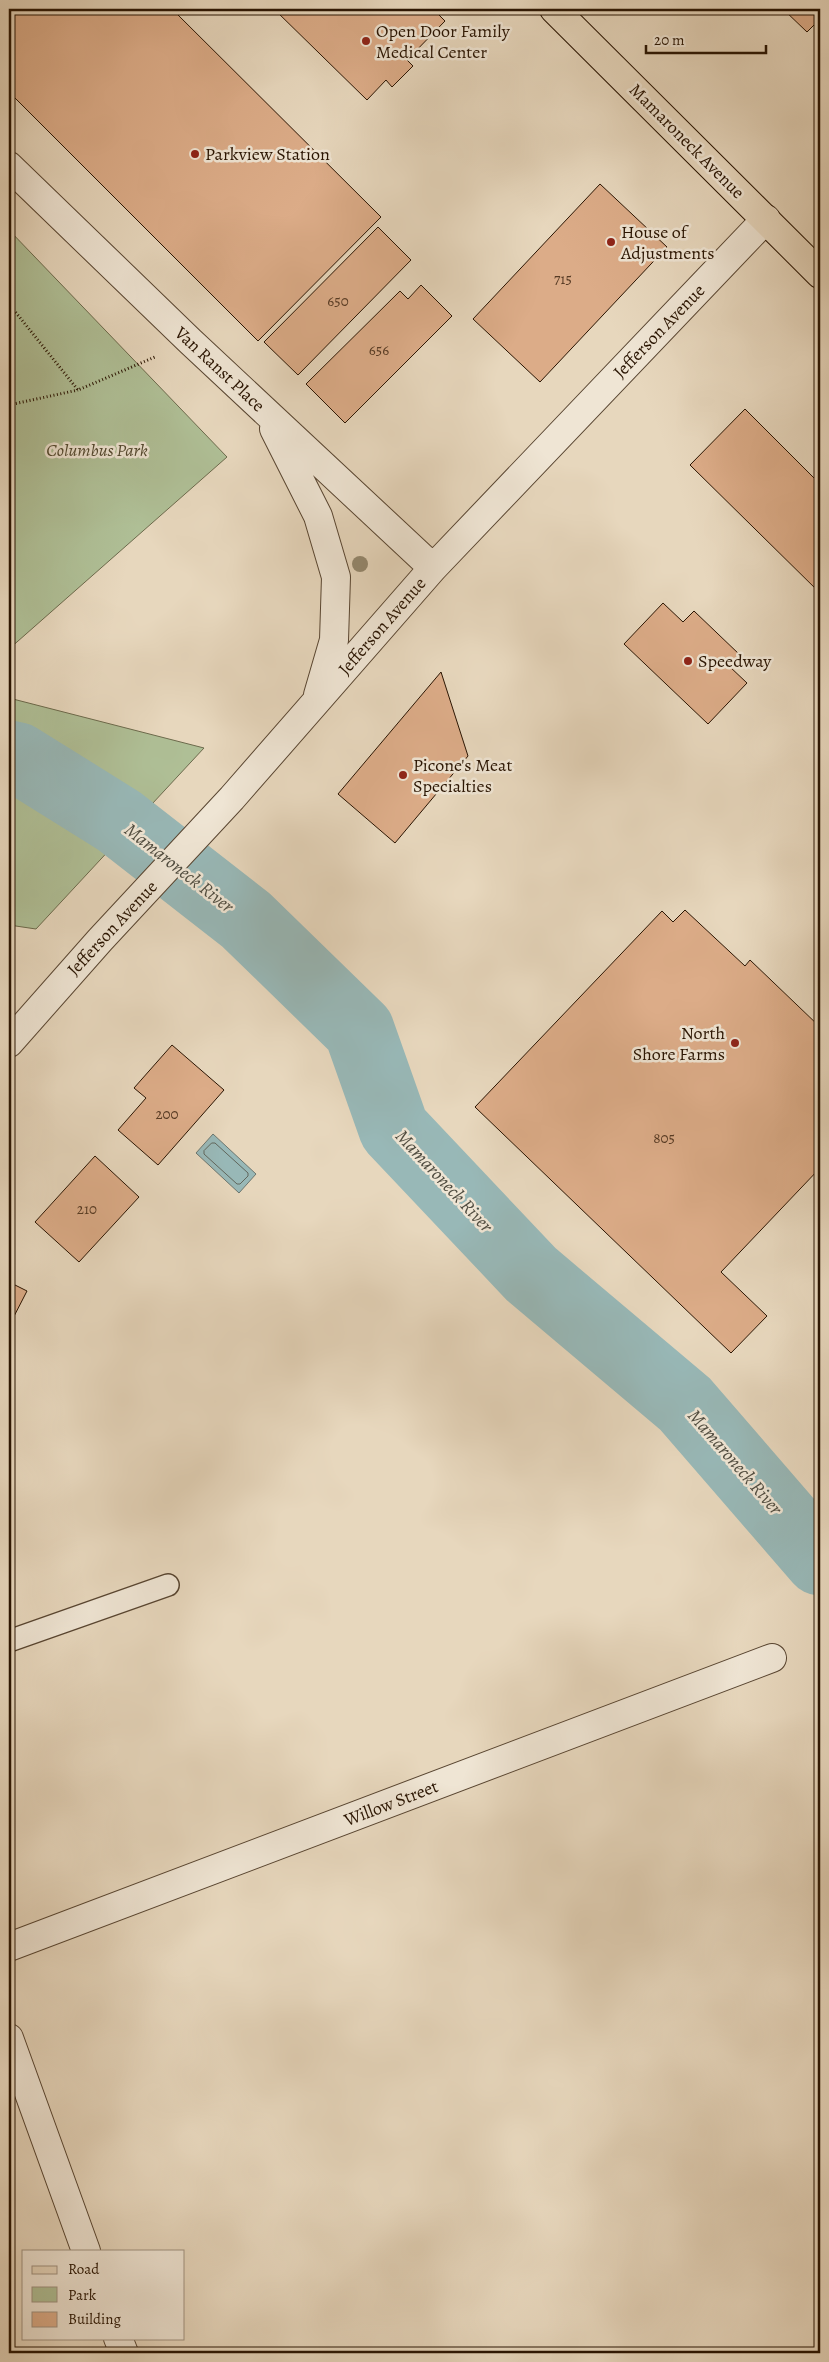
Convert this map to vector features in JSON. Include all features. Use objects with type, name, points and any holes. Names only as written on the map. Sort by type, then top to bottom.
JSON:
[{"type":"main road","name":"Mamaroneck Avenue","points":[[554,9],[820,274]]},
{"type":"street","name":"Van Ranst Place","points":[[9,166],[190,341],[433,568]]},
{"type":"street","name":"Jefferson Avenue","points":[[9,1043],[100,940],[232,798],[433,568],[766,219]]},
{"type":"street","points":[[265,412],[318,516],[336,577],[334,640],[315,702]]},
{"type":"street","name":"Willow Street","points":[[9,1947],[772,1658]]},
{"type":"street","points":[[9,2038],[86,2250]]},
{"type":"street","points":[[119,2340],[124,2353]]},
{"type":"lane","points":[[9,1641],[168,1585]]},
{"type":"path","points":[[9,304],[78,390]]},
{"type":"path","points":[[9,405],[78,390],[190,341]]},
{"type":"green space","name":"Columbus Park","points":[[9,230],[227,457],[9,649]]},
{"type":"green space","points":[[9,698],[204,748],[36,929],[9,925]]},
{"type":"water","points":[[213,1134],[256,1174],[239,1193],[196,1153]]},
{"type":"building","name":"Parkview Station","points":[[9,9],[172,9],[381,217],[258,341],[9,92]]},
{"type":"building","name":"Open Door Family Medical Center","points":[[274,9],[433,9],[445,21],[407,60],[413,66],[392,87],[386,80],[367,100]]},
{"type":"building","points":[[783,9],[820,9],[820,19],[807,32]]},
{"type":"building","points":[[600,184],[667,247],[540,382],[473,319]]},
{"type":"building","points":[[378,227],[411,260],[298,375],[264,342]]},
{"type":"building","points":[[421,285],[452,316],[345,423],[306,384],[400,291],[408,299]]},
{"type":"building","points":[[745,409],[820,484],[820,593],[690,465]]},
{"type":"building","name":"Speedway","points":[[663,603],[683,622],[694,611],[740,655],[729,666],[747,683],[708,724],[624,644]]},
{"type":"building","name":"Picone's Meat Specialties","points":[[441,672],[468,756],[395,843],[338,794]]},
{"type":"building","points":[[685,910],[745,966],[750,960],[820,1027],[820,1168],[721,1272],[767,1316],[731,1353],[475,1107],[662,911],[673,922]]},
{"type":"building","points":[[172,1045],[224,1090],[158,1165],[118,1130],[146,1098],[134,1088]]},
{"type":"building","points":[[95,1156],[139,1197],[79,1262],[35,1222]]},
{"type":"building","points":[[9,1282],[27,1291],[9,1326]]},
{"type":"waterway","name":"Mamaroneck River","points":[[9,756],[18,758],[119,821],[246,920],[359,1030],[394,1129],[531,1274],[685,1404],[820,1560]]},
{"type":"place","name":"Open Door Family Medical Center","points":[[366,41]]},
{"type":"place","name":"Parkview Station","points":[[195,154]]},
{"type":"place","name":"House of Adjustments","points":[[611,242]]},
{"type":"place","name":"Speedway","points":[[688,661]]},
{"type":"place","name":"Picone's Meat Specialties","points":[[403,775]]},
{"type":"place","name":"North Shore Farms","points":[[735,1043]]}]
